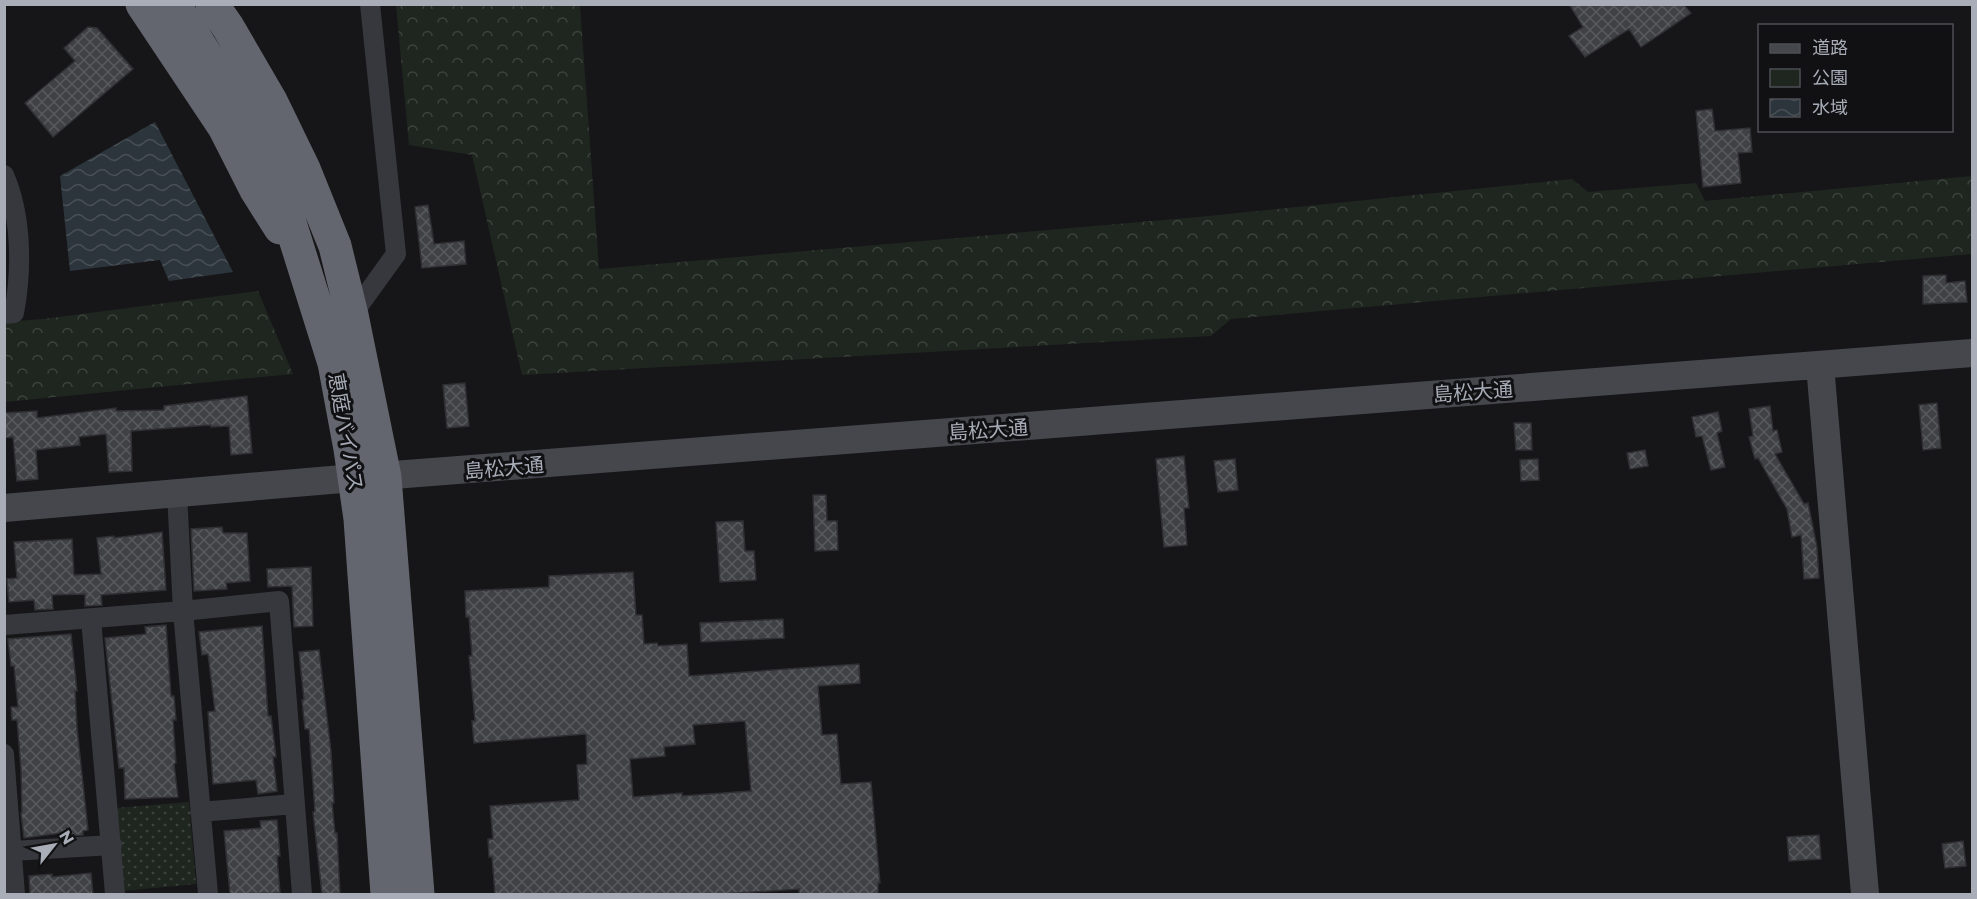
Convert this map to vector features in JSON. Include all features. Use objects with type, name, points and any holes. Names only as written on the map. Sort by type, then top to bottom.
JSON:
[{"type":"highway","points":[[142,4],[224,127],[256,190],[301,260]]},
{"type":"highway","name":"恵庭バイパス","points":[[174,4],[210,59],[255,136],[276,178],[370,478],[360,519],[387,894]]},
{"type":"highway","name":"恵庭バイパス","points":[[212,4],[271,101],[304,169],[334,246],[352,315],[418,894]]},
{"type":"street","points":[[352,315],[396,254],[370,4]]},
{"type":"street","points":[[4,175],[12,194],[16,214],[19,285],[14,313],[4,314]]},
{"type":"street","name":"島松大通","points":[[4,508],[1972,353]]},
{"type":"street","points":[[1820,365],[1865,894]]},
{"type":"street","points":[[177,493],[183,611],[208,894]]},
{"type":"street","points":[[4,625],[279,601],[302,894]]},
{"type":"street","points":[[91,619],[115,894]]},
{"type":"street","points":[[5,763],[15,894]]},
{"type":"street","points":[[200,812],[294,804]]},
{"type":"street","points":[[12,851],[112,845]]},
{"type":"green space","points":[[396,5],[580,5],[599,269],[1198,217],[1572,179],[1588,192],[1696,183],[1705,201],[1972,176],[1972,254],[1231,319],[1211,336],[522,375],[472,155],[409,145]]},
{"type":"green space","points":[[258,291],[293,374],[5,402],[5,322]]},
{"type":"green space","points":[[189,802],[196,884],[123,891],[116,808]]},
{"type":"water","points":[[155,122],[233,272],[169,281],[160,260],[70,271],[60,176]]},
{"type":"building","points":[[1569,4],[1683,4],[1691,13],[1641,47],[1629,29],[1585,57],[1569,36],[1583,27]]},
{"type":"building","points":[[88,27],[97,28],[133,69],[53,137],[25,103],[75,61],[64,48]]},
{"type":"building","points":[[1712,109],[1715,131],[1750,128],[1752,152],[1738,153],[1741,183],[1703,187],[1696,111]]},
{"type":"building","points":[[428,205],[434,244],[464,241],[466,264],[422,268],[415,207]]},
{"type":"building","points":[[1946,275],[1946,283],[1965,281],[1967,302],[1923,304],[1923,276]]},
{"type":"building","points":[[465,383],[469,426],[447,428],[443,385]]},
{"type":"building","points":[[247,396],[252,453],[231,455],[229,426],[211,427],[211,425],[131,431],[132,471],[109,472],[106,434],[79,437],[80,445],[36,450],[38,479],[17,481],[13,437],[4,438],[4,413],[37,411],[37,418],[116,408],[116,411],[164,410],[164,406]]},
{"type":"building","points":[[1937,403],[1941,448],[1923,450],[1919,405]]},
{"type":"building","points":[[1770,406],[1773,431],[1777,430],[1782,452],[1775,454],[1804,504],[1808,503],[1817,547],[1819,578],[1804,579],[1801,535],[1792,537],[1787,509],[1758,458],[1755,459],[1749,437],[1753,436],[1749,409]]},
{"type":"building","points":[[1718,412],[1722,431],[1717,433],[1725,467],[1711,470],[1702,436],[1696,437],[1692,417]]},
{"type":"building","points":[[1514,423],[1531,423],[1532,450],[1516,450]]},
{"type":"building","points":[[1645,450],[1648,466],[1630,469],[1627,453]]},
{"type":"building","points":[[1184,456],[1189,508],[1184,508],[1187,545],[1164,547],[1156,459]]},
{"type":"building","points":[[1235,459],[1238,490],[1218,492],[1214,461]]},
{"type":"building","points":[[1538,459],[1539,480],[1521,481],[1520,460]]},
{"type":"building","points":[[813,495],[826,495],[827,521],[837,521],[838,550],[815,551]]},
{"type":"building","points":[[743,521],[745,551],[754,551],[756,580],[720,582],[716,522]]},
{"type":"building","points":[[222,527],[223,533],[247,533],[250,581],[226,583],[227,589],[194,591],[191,529]]},
{"type":"building","points":[[162,532],[166,590],[101,595],[102,605],[87,606],[85,606],[85,594],[52,595],[53,609],[35,610],[34,600],[9,602],[7,579],[17,578],[14,542],[72,539],[74,575],[101,574],[97,538]]},
{"type":"building","points":[[311,567],[313,626],[294,627],[292,586],[268,587],[267,569]]},
{"type":"building","points":[[633,572],[636,615],[642,615],[644,644],[657,643],[658,646],[687,644],[689,676],[859,664],[860,683],[818,686],[822,735],[837,734],[841,784],[871,782],[880,883],[878,883],[878,894],[799,894],[799,889],[723,894],[495,894],[492,857],[489,857],[488,839],[493,839],[490,806],[579,800],[577,765],[587,764],[586,734],[474,743],[472,721],[475,721],[469,656],[472,656],[465,591],[549,587],[549,576]],"holes":[[[745,721],[751,791],[633,797],[630,759],[665,756],[664,747],[695,744],[693,725]]]},
{"type":"building","points":[[783,619],[784,638],[701,642],[700,623]]},
{"type":"building","points":[[166,625],[171,696],[174,696],[176,720],[173,720],[176,763],[174,764],[178,797],[125,799],[124,768],[119,768],[105,638],[146,634],[145,627]]},
{"type":"building","points":[[262,626],[268,716],[271,716],[276,757],[273,757],[277,791],[258,794],[256,780],[213,784],[208,712],[215,711],[208,654],[202,655],[199,632]]},
{"type":"building","points":[[71,634],[77,691],[75,691],[77,728],[88,830],[83,831],[83,835],[62,836],[61,833],[24,838],[17,720],[12,720],[11,707],[18,707],[14,666],[11,666],[8,639]]},
{"type":"building","points":[[319,650],[331,751],[334,803],[332,803],[335,833],[337,833],[340,894],[322,894],[313,812],[315,812],[309,729],[305,729],[302,700],[304,700],[299,652]]},
{"type":"building","points":[[277,820],[280,893],[230,894],[224,831],[261,828],[260,821]]},
{"type":"building","points":[[1819,835],[1821,859],[1789,861],[1787,837]]},
{"type":"building","points":[[1963,841],[1966,866],[1945,868],[1942,844]]},
{"type":"building","points":[[91,873],[93,894],[30,894],[29,876],[52,874],[52,877]]}]
